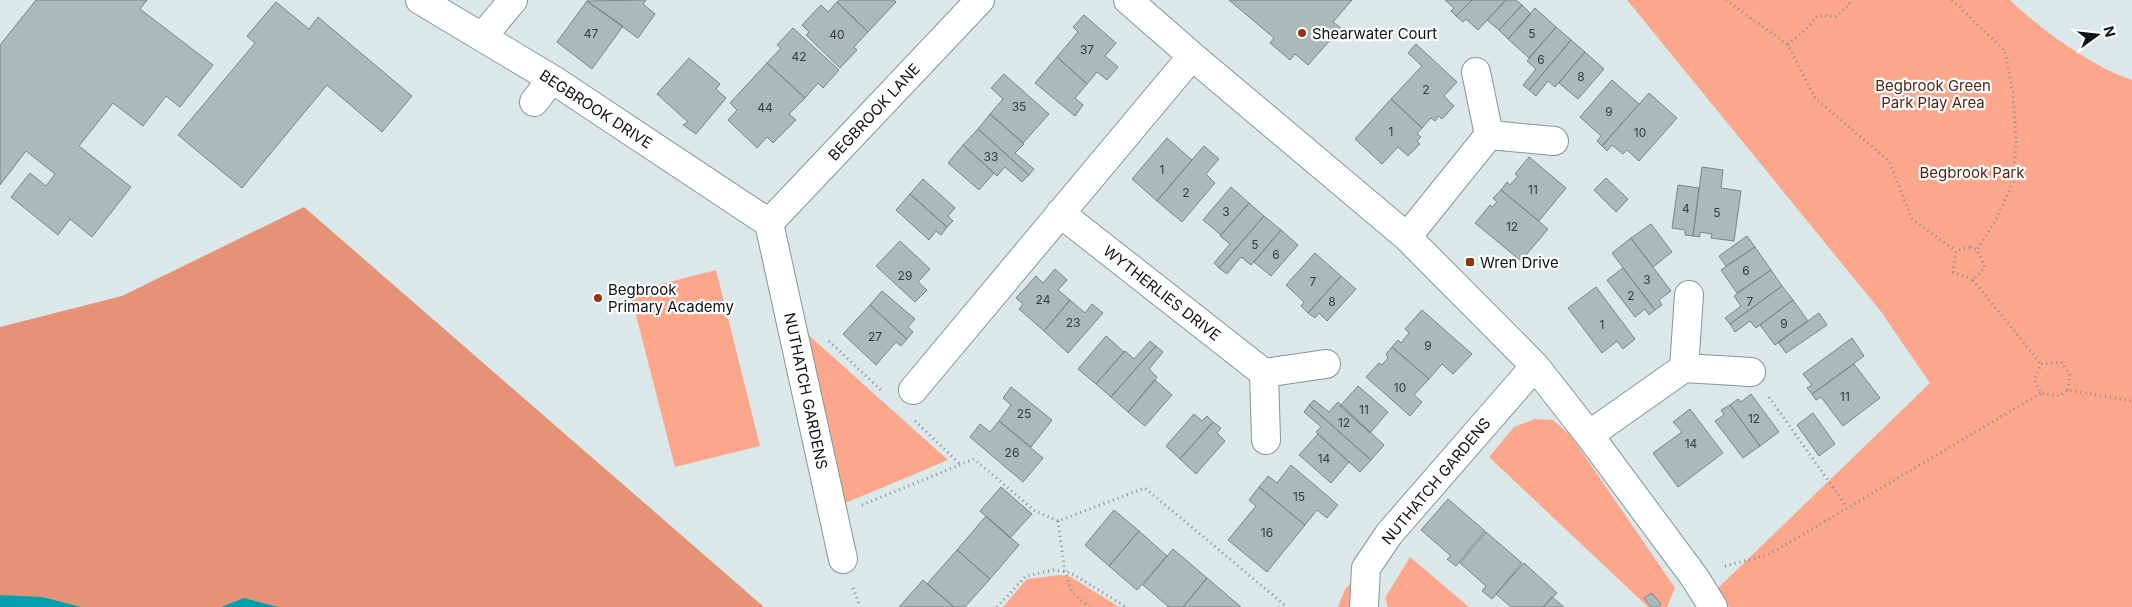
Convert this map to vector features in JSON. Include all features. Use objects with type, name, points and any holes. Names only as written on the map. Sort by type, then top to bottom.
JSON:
[{"type":"street","name":"BEGBROOK DRIVE","points":[[420,0],[552,79],[769,223]]},
{"type":"street","points":[[483,36],[513,0]]},
{"type":"street","name":"BEGBROOK LANE","points":[[769,223],[980,0]]},
{"type":"street","points":[[1128,0],[1407,237],[1535,366],[1589,435],[1695,578],[1713,607]]},
{"type":"street","points":[[900,394],[1060,213],[1192,56]]},
{"type":"street","points":[[1476,72],[1489,135]]},
{"type":"street","points":[[534,102],[552,79]]},
{"type":"street","points":[[1407,237],[1489,135]]},
{"type":"street","points":[[1489,135],[1554,140]]},
{"type":"street","name":"WYTHERLIES DRIVE","points":[[1060,213],[1264,373]]},
{"type":"street","name":"NUTHATCH GARDENS","points":[[769,223],[843,559]]},
{"type":"street","points":[[1684,368],[1689,295]]},
{"type":"street","points":[[1266,440],[1264,373],[1326,364]]},
{"type":"street","name":"NUTHATCH GARDENS","points":[[1364,607],[1366,568],[1388,534],[1535,366]]},
{"type":"street","points":[[1589,435],[1684,368],[1752,372]]},
{"type":"path","points":[[1726,0],[1788,45],[1815,98],[1889,162],[1912,219],[1956,252]]},
{"type":"path","points":[[1846,0],[1850,4]]},
{"type":"path","points":[[1788,45],[1818,15],[1835,17],[1856,0]]},
{"type":"path","points":[[1952,0],[2005,51],[2013,93],[2016,142],[2013,182],[1996,219],[1977,250]]},
{"type":"path","points":[[1956,252],[1970,247],[1977,250],[1984,267],[1973,280]]},
{"type":"path","points":[[1956,252],[1953,272],[1973,280],[2042,364]]},
{"type":"path","points":[[823,336],[900,394]]},
{"type":"path","points":[[1695,578],[1726,566],[1770,554],[2041,393],[2060,396],[2068,390],[2070,374],[2061,362],[2042,364]]},
{"type":"path","points":[[2041,393],[2034,380],[2042,364]]},
{"type":"path","points":[[1752,372],[1847,507]]},
{"type":"path","points":[[2068,390],[2132,401]]},
{"type":"path","points":[[910,417],[961,465]]},
{"type":"path","points":[[834,517],[974,459],[1035,510],[1058,521],[1145,488],[1287,607]]},
{"type":"path","points":[[1058,521],[1065,572],[1072,592],[1089,607]]},
{"type":"path","points":[[998,607],[1026,576],[1054,570],[1071,573],[1126,607]]},
{"type":"green space","name":"Begbrook Park","points":[[1627,0],[2010,0],[2036,23],[2067,46],[2100,66],[2132,80],[2132,607],[1729,607],[1717,589],[1930,383],[1879,309]]},
{"type":"green space","points":[[716,270],[760,446],[675,467],[630,292]]},
{"type":"green space","points":[[803,330],[948,460],[843,504]]},
{"type":"green space","points":[[1535,419],[1553,420],[1571,436],[1675,588],[1667,607],[1648,607],[1489,457],[1514,427]]},
{"type":"green space","points":[[1410,557],[1469,607],[1388,607],[1385,598]]},
{"type":"green space","points":[[1060,575],[1071,577],[1119,607],[1003,607],[1027,579]]},
{"type":"green space","points":[[1351,583],[1350,607],[1338,607],[1345,589]]},
{"type":"shaded area","points":[[304,207],[764,607],[0,607],[0,327],[122,296]]},
{"type":"water","points":[[0,595],[42,597],[81,607],[0,607]]},
{"type":"water","points":[[244,598],[278,607],[221,607]]},
{"type":"building","points":[[36,0],[147,0],[140,9],[213,65],[180,107],[166,96],[143,126],[113,103],[79,146],[131,187],[92,237],[70,219],[58,235],[11,197],[30,173],[46,186],[55,174],[26,151],[0,185],[0,45]]},
{"type":"building","points":[[646,0],[643,4],[655,14],[638,38],[587,1]]},
{"type":"building","points":[[839,0],[894,0],[896,2],[868,32],[837,2]]},
{"type":"building","name":"Shearwater Court","points":[[1229,0],[1352,0],[1333,22],[1341,28],[1308,65],[1295,54],[1290,60],[1270,43],[1274,38]]},
{"type":"building","points":[[1445,0],[1472,0],[1456,16],[1451,11],[1454,8]]},
{"type":"building","points":[[1472,0],[1506,0],[1478,30],[1466,19],[1463,22],[1456,16]]},
{"type":"building","points":[[1506,0],[1516,0],[1522,5],[1499,30],[1487,20]]},
{"type":"building","points":[[587,1],[623,26],[592,69],[557,42]]},
{"type":"building","points":[[276,2],[309,29],[318,17],[412,96],[382,132],[327,85],[242,188],[178,135],[255,43],[247,36]]},
{"type":"building","points":[[837,2],[868,32],[854,47],[857,50],[840,68],[806,35],[809,32],[802,25],[821,5],[828,12]]},
{"type":"building","points":[[1522,5],[1531,14],[1508,39],[1499,30]]},
{"type":"building","points":[[1535,8],[1556,27],[1529,58],[1508,39]]},
{"type":"building","points":[[1084,15],[1116,43],[1105,56],[1118,67],[1107,80],[1097,72],[1087,84],[1057,57],[1078,32],[1073,27]]},
{"type":"building","points":[[1556,27],[1571,40],[1529,90],[1523,85],[1536,69],[1527,61]]},
{"type":"building","points":[[793,28],[839,70],[823,88],[818,83],[805,98],[767,63],[781,48],[777,45]]},
{"type":"building","points":[[1571,40],[1585,52],[1555,87],[1548,81],[1536,96],[1529,90]]},
{"type":"building","points":[[1416,44],[1457,82],[1444,96],[1454,106],[1442,119],[1439,116],[1435,121],[1431,118],[1422,128],[1391,99],[1422,66],[1408,53]]},
{"type":"building","points":[[1585,52],[1604,69],[1578,99],[1559,83]]},
{"type":"building","points":[[1057,57],[1087,84],[1075,98],[1083,105],[1075,116],[1035,83]]},
{"type":"building","points":[[689,58],[720,84],[716,89],[726,98],[696,134],[683,125],[688,122],[657,94]]},
{"type":"building","points":[[767,63],[805,98],[789,114],[796,120],[773,143],[767,137],[757,148],[728,120],[737,110],[730,103]]},
{"type":"building","points":[[1004,74],[1049,114],[1023,143],[990,114],[1003,99],[991,88]]},
{"type":"building","points":[[1612,80],[1639,104],[1602,146],[1597,141],[1601,136],[1580,117]]},
{"type":"building","points":[[1649,93],[1677,118],[1639,161],[1627,150],[1623,154],[1612,145],[1607,151],[1602,146]]},
{"type":"building","points":[[1391,99],[1422,128],[1417,134],[1421,137],[1417,141],[1420,144],[1408,156],[1398,147],[1382,164],[1355,139]]},
{"type":"building","points":[[990,114],[1024,144],[1015,153],[1034,169],[1029,175],[978,129]]},
{"type":"building","points":[[978,129],[1029,175],[1022,182],[1005,167],[997,176],[963,145]]},
{"type":"building","points":[[1167,138],[1192,160],[1157,201],[1132,179]]},
{"type":"building","points":[[963,145],[994,173],[979,190],[948,163]]},
{"type":"building","points":[[1204,146],[1219,159],[1206,174],[1215,183],[1182,222],[1157,201]]},
{"type":"building","points":[[1529,157],[1566,188],[1539,221],[1501,190],[1507,182],[1510,185],[1518,176],[1515,174]]},
{"type":"building","points":[[1702,167],[1723,170],[1721,188],[1741,191],[1734,241],[1711,238],[1712,234],[1700,232],[1700,237],[1693,236]]},
{"type":"building","points":[[1606,178],[1628,199],[1616,212],[1594,190]]},
{"type":"building","points":[[923,179],[955,208],[948,216],[953,221],[947,227],[910,194]]},
{"type":"building","points":[[1678,185],[1699,188],[1693,236],[1685,235],[1685,230],[1672,228]]},
{"type":"building","points":[[1231,187],[1249,203],[1221,235],[1203,220]]},
{"type":"building","points":[[1501,190],[1548,229],[1521,261],[1475,223],[1490,205],[1492,207],[1497,202],[1493,198]]},
{"type":"building","points":[[910,194],[947,227],[941,235],[936,231],[929,240],[896,210]]},
{"type":"building","points":[[1249,203],[1264,216],[1219,268],[1214,263],[1230,244],[1220,236]]},
{"type":"building","points":[[1264,216],[1281,230],[1251,265],[1241,257],[1227,274],[1219,268]]},
{"type":"building","points":[[1651,224],[1672,252],[1653,267],[1631,238]]},
{"type":"building","points":[[1281,230],[1298,245],[1271,276],[1254,262]]},
{"type":"building","points":[[1747,236],[1755,247],[1726,266],[1719,256]]},
{"type":"building","points":[[1631,238],[1671,291],[1659,300],[1662,305],[1655,310],[1612,253]]},
{"type":"building","points":[[900,241],[930,269],[918,282],[927,290],[915,302],[876,266]]},
{"type":"building","points":[[1755,247],[1771,270],[1737,293],[1721,270]]},
{"type":"building","points":[[1315,253],[1341,276],[1308,313],[1301,306],[1304,302],[1286,285]]},
{"type":"building","points":[[1623,268],[1655,310],[1649,315],[1645,309],[1635,317],[1607,280]]},
{"type":"building","points":[[1055,269],[1067,280],[1058,290],[1070,300],[1044,331],[1019,309],[1023,304],[1016,298],[1036,276],[1043,283]]},
{"type":"building","points":[[1771,270],[1782,286],[1730,324],[1725,318],[1741,306],[1734,296]]},
{"type":"building","points":[[1341,276],[1356,289],[1327,321],[1319,313],[1315,318],[1308,313]]},
{"type":"building","points":[[1782,286],[1793,300],[1756,328],[1750,321],[1735,332],[1730,324]]},
{"type":"building","points":[[1596,287],[1635,339],[1623,349],[1617,341],[1602,353],[1568,308]]},
{"type":"building","points":[[882,291],[915,319],[908,327],[913,332],[907,339],[870,305]]},
{"type":"building","points":[[1070,300],[1085,313],[1092,304],[1103,313],[1068,353],[1044,331]]},
{"type":"building","points":[[1793,300],[1808,321],[1775,345],[1760,325]]},
{"type":"building","points":[[870,305],[907,339],[901,346],[896,342],[876,365],[843,334]]},
{"type":"building","points":[[1422,310],[1472,354],[1453,374],[1442,364],[1429,379],[1392,347],[1398,340],[1401,343],[1409,333],[1405,329]]},
{"type":"building","points":[[1819,313],[1827,325],[1786,353],[1778,342]]},
{"type":"building","points":[[1106,336],[1124,352],[1096,384],[1078,369]]},
{"type":"building","points":[[1852,338],[1864,356],[1812,394],[1807,388],[1812,385],[1803,374]]},
{"type":"building","points":[[1150,341],[1156,346],[1111,397],[1096,384],[1125,351],[1134,359]]},
{"type":"building","points":[[1156,346],[1163,352],[1149,369],[1157,377],[1128,412],[1111,397]]},
{"type":"building","points":[[1392,347],[1429,379],[1414,395],[1422,402],[1410,416],[1366,377],[1379,363],[1382,365],[1388,358],[1386,354]]},
{"type":"building","points":[[1854,364],[1880,398],[1843,426],[1821,397],[1816,400],[1812,394]]},
{"type":"building","points":[[1155,380],[1172,395],[1145,426],[1128,412]]},
{"type":"building","points":[[1358,386],[1388,412],[1370,433],[1340,406]]},
{"type":"building","points":[[1011,387],[1052,420],[1031,447],[999,421],[1011,405],[1003,398]]},
{"type":"building","points":[[1751,394],[1779,432],[1760,446],[1730,405],[1738,399],[1741,402]]},
{"type":"building","points":[[1314,400],[1329,412],[1338,402],[1384,445],[1371,460],[1309,405]]},
{"type":"building","points":[[1309,405],[1371,460],[1360,472],[1316,432],[1321,427],[1304,412]]},
{"type":"building","points":[[1730,405],[1760,446],[1743,458],[1715,421],[1724,415],[1721,410]]},
{"type":"building","points":[[1690,409],[1723,453],[1678,487],[1653,453],[1682,432],[1673,422]]},
{"type":"building","points":[[1813,413],[1835,444],[1819,456],[1797,425]]},
{"type":"building","points":[[1194,414],[1202,421],[1207,416],[1213,422],[1180,459],[1166,446]]},
{"type":"building","points":[[999,421],[1043,458],[1023,482],[970,437],[980,424],[990,432]]},
{"type":"building","points":[[1213,422],[1221,428],[1217,433],[1225,441],[1196,474],[1180,459]]},
{"type":"building","points":[[1318,434],[1349,462],[1331,483],[1299,455]]},
{"type":"building","points":[[1291,465],[1338,505],[1327,518],[1317,510],[1305,525],[1259,487],[1268,476],[1277,483]]},
{"type":"building","points":[[1001,487],[1032,514],[1010,538],[980,511]]},
{"type":"building","points":[[1259,487],[1305,525],[1267,572],[1228,540],[1256,506],[1249,500]]},
{"type":"building","points":[[1448,499],[1485,531],[1456,566],[1447,559],[1451,556],[1421,530]]},
{"type":"building","points":[[1114,510],[1139,531],[1109,566],[1085,545]]},
{"type":"building","points":[[986,516],[1019,545],[990,579],[957,550]]},
{"type":"building","points":[[1139,531],[1167,556],[1137,590],[1109,566]]},
{"type":"building","points":[[1486,532],[1522,563],[1492,599],[1482,591],[1486,586],[1460,563]]},
{"type":"building","points":[[1173,549],[1207,578],[1183,607],[1169,607],[1143,585]]},
{"type":"building","points":[[957,550],[990,579],[965,607],[954,607],[927,584]]},
{"type":"building","points":[[1524,563],[1557,593],[1543,607],[1511,607],[1496,594]]},
{"type":"building","points":[[1207,578],[1241,607],[1183,607]]},
{"type":"building","points":[[923,580],[953,606],[899,607]]},
{"type":"building","points":[[1652,593],[1661,604],[1658,607],[1651,607],[1644,598]]},
{"type":"building","points":[[1552,597],[1564,607],[1543,607]]},
{"type":"place","name":"Shearwater Court","points":[[1302,33]]},
{"type":"place","name":"Wren Drive","points":[[1470,262]]},
{"type":"place","name":"Begbrook Primary Academy","points":[[598,298]]},
{"type":"park label","name":"Begbrook Green Park Play Area","points":[[1933,94]]}]
